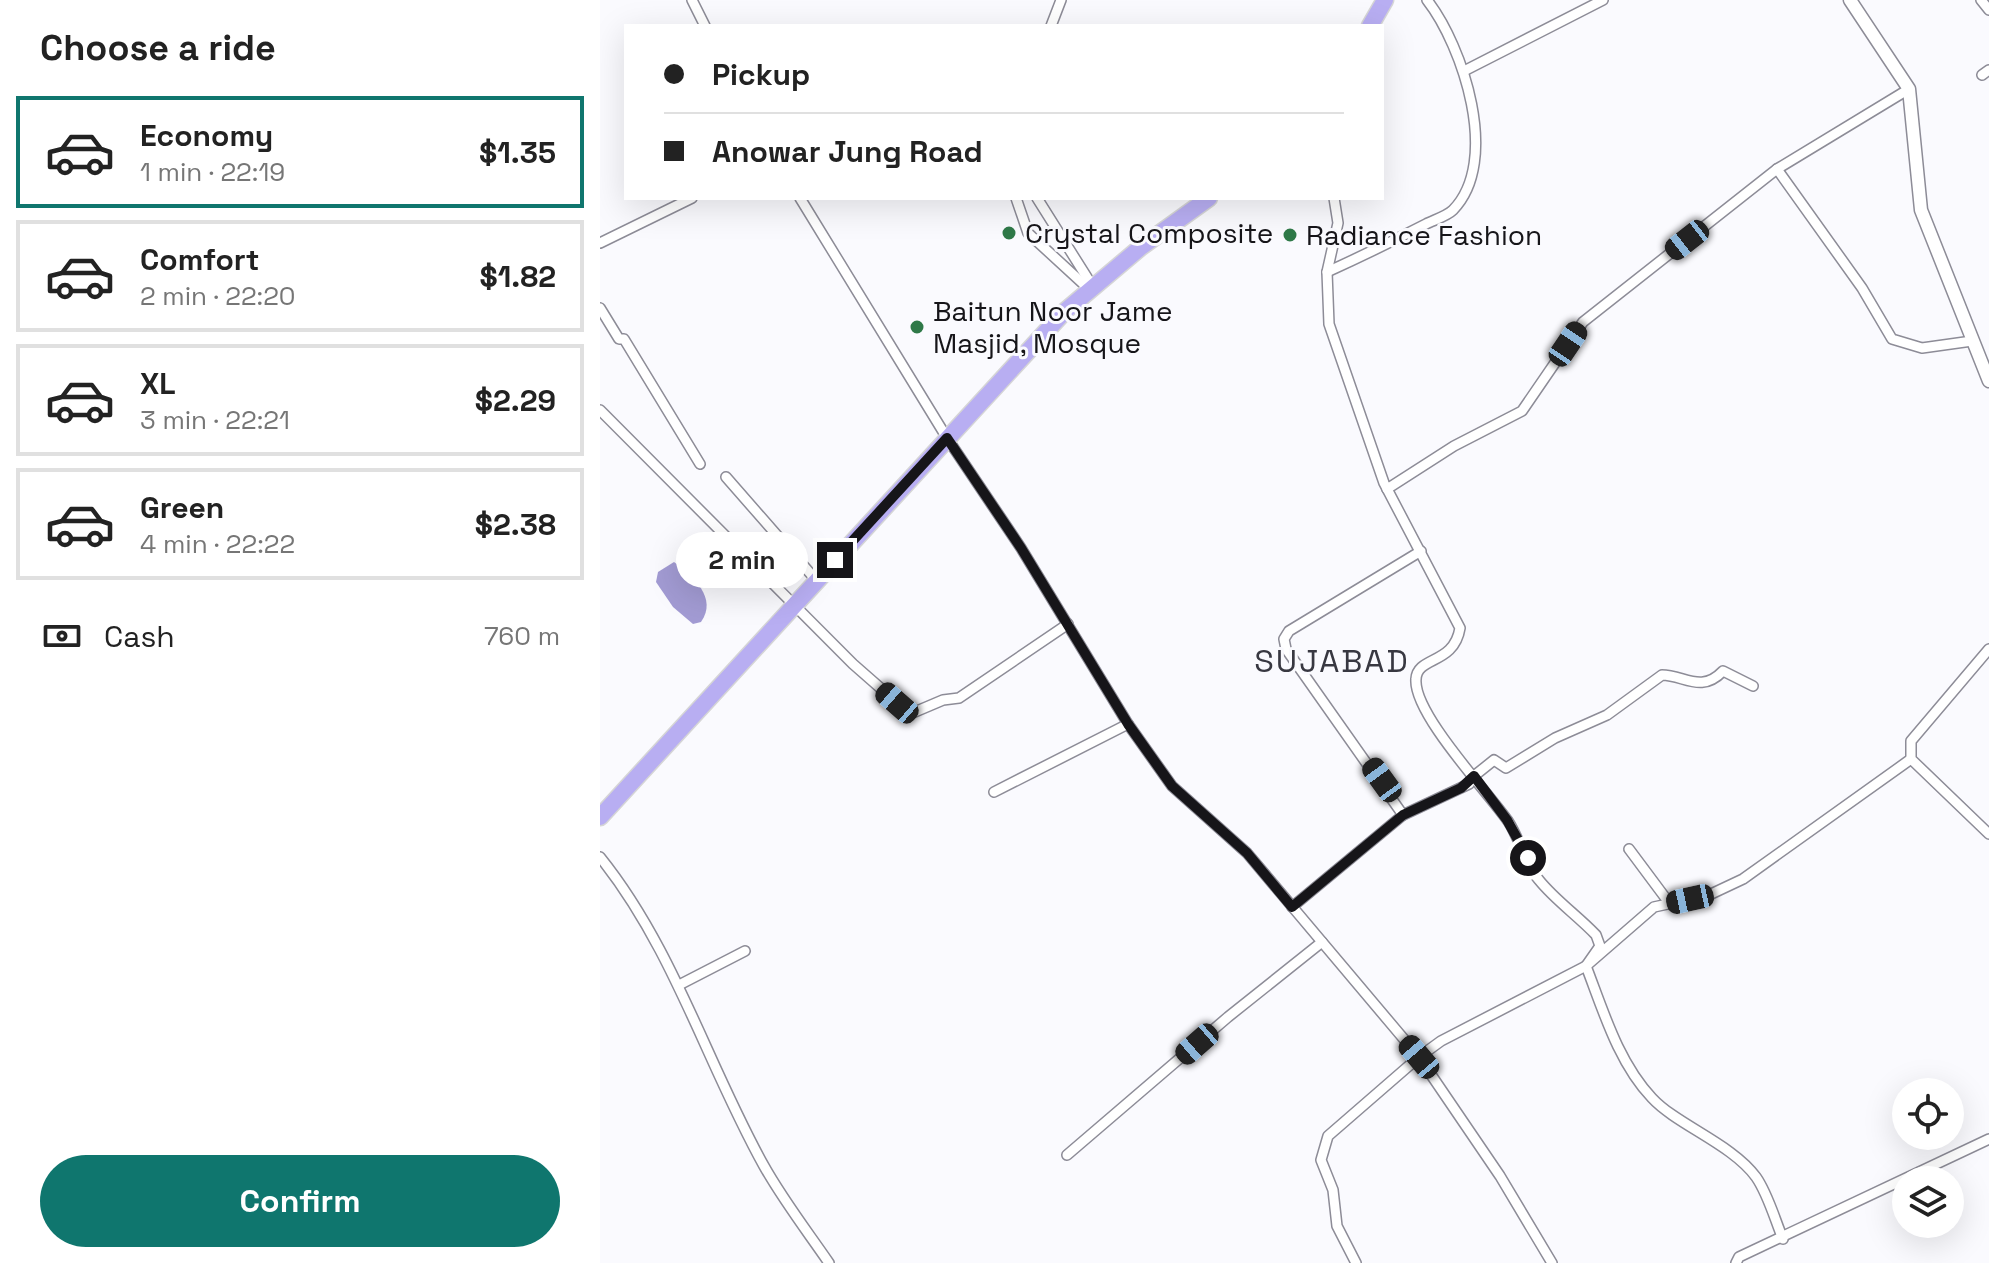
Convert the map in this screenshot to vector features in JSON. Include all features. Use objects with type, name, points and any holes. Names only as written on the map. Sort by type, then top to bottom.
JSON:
[{"type":"highway","points":[[1371,24],[1385,0]]},
{"type":"highway","points":[[600,817],[1064,312],[1206,200]]},
{"type":"street","points":[[692,0],[704,24]]},
{"type":"street","points":[[1052,24],[1061,0]]},
{"type":"street","points":[[1327,272],[1453,210],[1468,183],[1478,139],[1464,71],[1427,0]]},
{"type":"street","points":[[1464,71],[1603,0]]},
{"type":"street","points":[[1850,0],[1909,89],[1921,210],[1960,301],[1989,381]]},
{"type":"street","points":[[1981,0],[1989,10]]},
{"type":"street","points":[[1387,489],[1454,446],[1522,411],[1583,322],[1777,169],[1909,89]]},
{"type":"street","points":[[1777,169],[1862,288],[1892,339],[1922,348],[1972,341]]},
{"type":"street","points":[[600,243],[688,200]]},
{"type":"street","points":[[801,200],[1128,724],[1172,786],[1247,853],[1419,1057],[1500,1176],[1552,1263]]},
{"type":"street","points":[[1017,200],[1028,233],[1092,289]]},
{"type":"street","points":[[1038,200],[1092,289]]},
{"type":"street","points":[[1334,200],[1338,223],[1327,272],[1329,324],[1352,397],[1387,489],[1460,628],[1458,639],[1446,655],[1422,665],[1415,675],[1416,687],[1440,736],[1474,776],[1519,839],[1540,882],[1596,935],[1600,946],[1586,966]]},
{"type":"street","points":[[600,308],[619,339],[624,339],[700,464]]},
{"type":"street","points":[[600,410],[670,484],[796,604],[853,664],[910,714],[943,700],[959,698],[1068,624]]},
{"type":"street","points":[[726,477],[816,580]]},
{"type":"street","points":[[1403,815],[1283,643],[1289,631],[1421,551]]},
{"type":"street","points":[[1989,649],[1911,741],[1911,759],[1989,834]]},
{"type":"street","points":[[1292,907],[1403,815],[1461,788],[1494,760],[1506,768],[1555,738],[1607,715],[1662,675],[1693,683],[1715,678],[1723,671],[1753,686]]},
{"type":"street","points":[[994,792],[1128,724]]},
{"type":"street","points":[[1356,1263],[1337,1226],[1333,1190],[1321,1160],[1328,1136],[1441,1041],[1586,966],[1632,922],[1654,907],[1709,895],[1743,879],[1911,759]]},
{"type":"street","points":[[1629,849],[1670,904]]},
{"type":"street","points":[[600,857],[632,901],[679,985],[764,1165],[829,1263]]},
{"type":"street","points":[[1067,1155],[1228,1017],[1322,942]]},
{"type":"street","points":[[679,985],[745,951]]},
{"type":"street","points":[[1586,966],[1614,1037],[1634,1075],[1654,1101],[1690,1123],[1756,1176],[1783,1239]]},
{"type":"street","points":[[1740,1261],[1989,1139]]},
{"type":"shaded area","points":[[674,562],[689,574],[705,596],[706,613],[701,622],[693,624],[673,607],[656,582],[658,572]]},
{"type":"place","name":"Crystal Composite","points":[[1009,233]]},
{"type":"place","name":"Radiance Fashion","points":[[1290,235]]},
{"type":"place","name":"Baitun Noor Jame Masjid, Mosque","points":[[917,327]]},
{"type":"district","name":"SUJABAD","points":[[1332,661]]},
{"type":"route","points":[[835,560],[947,438],[1021,548],[1128,724],[1172,786],[1247,853],[1292,907],[1403,815],[1469,784],[1474,776],[1507,820],[1528,858]]}]
